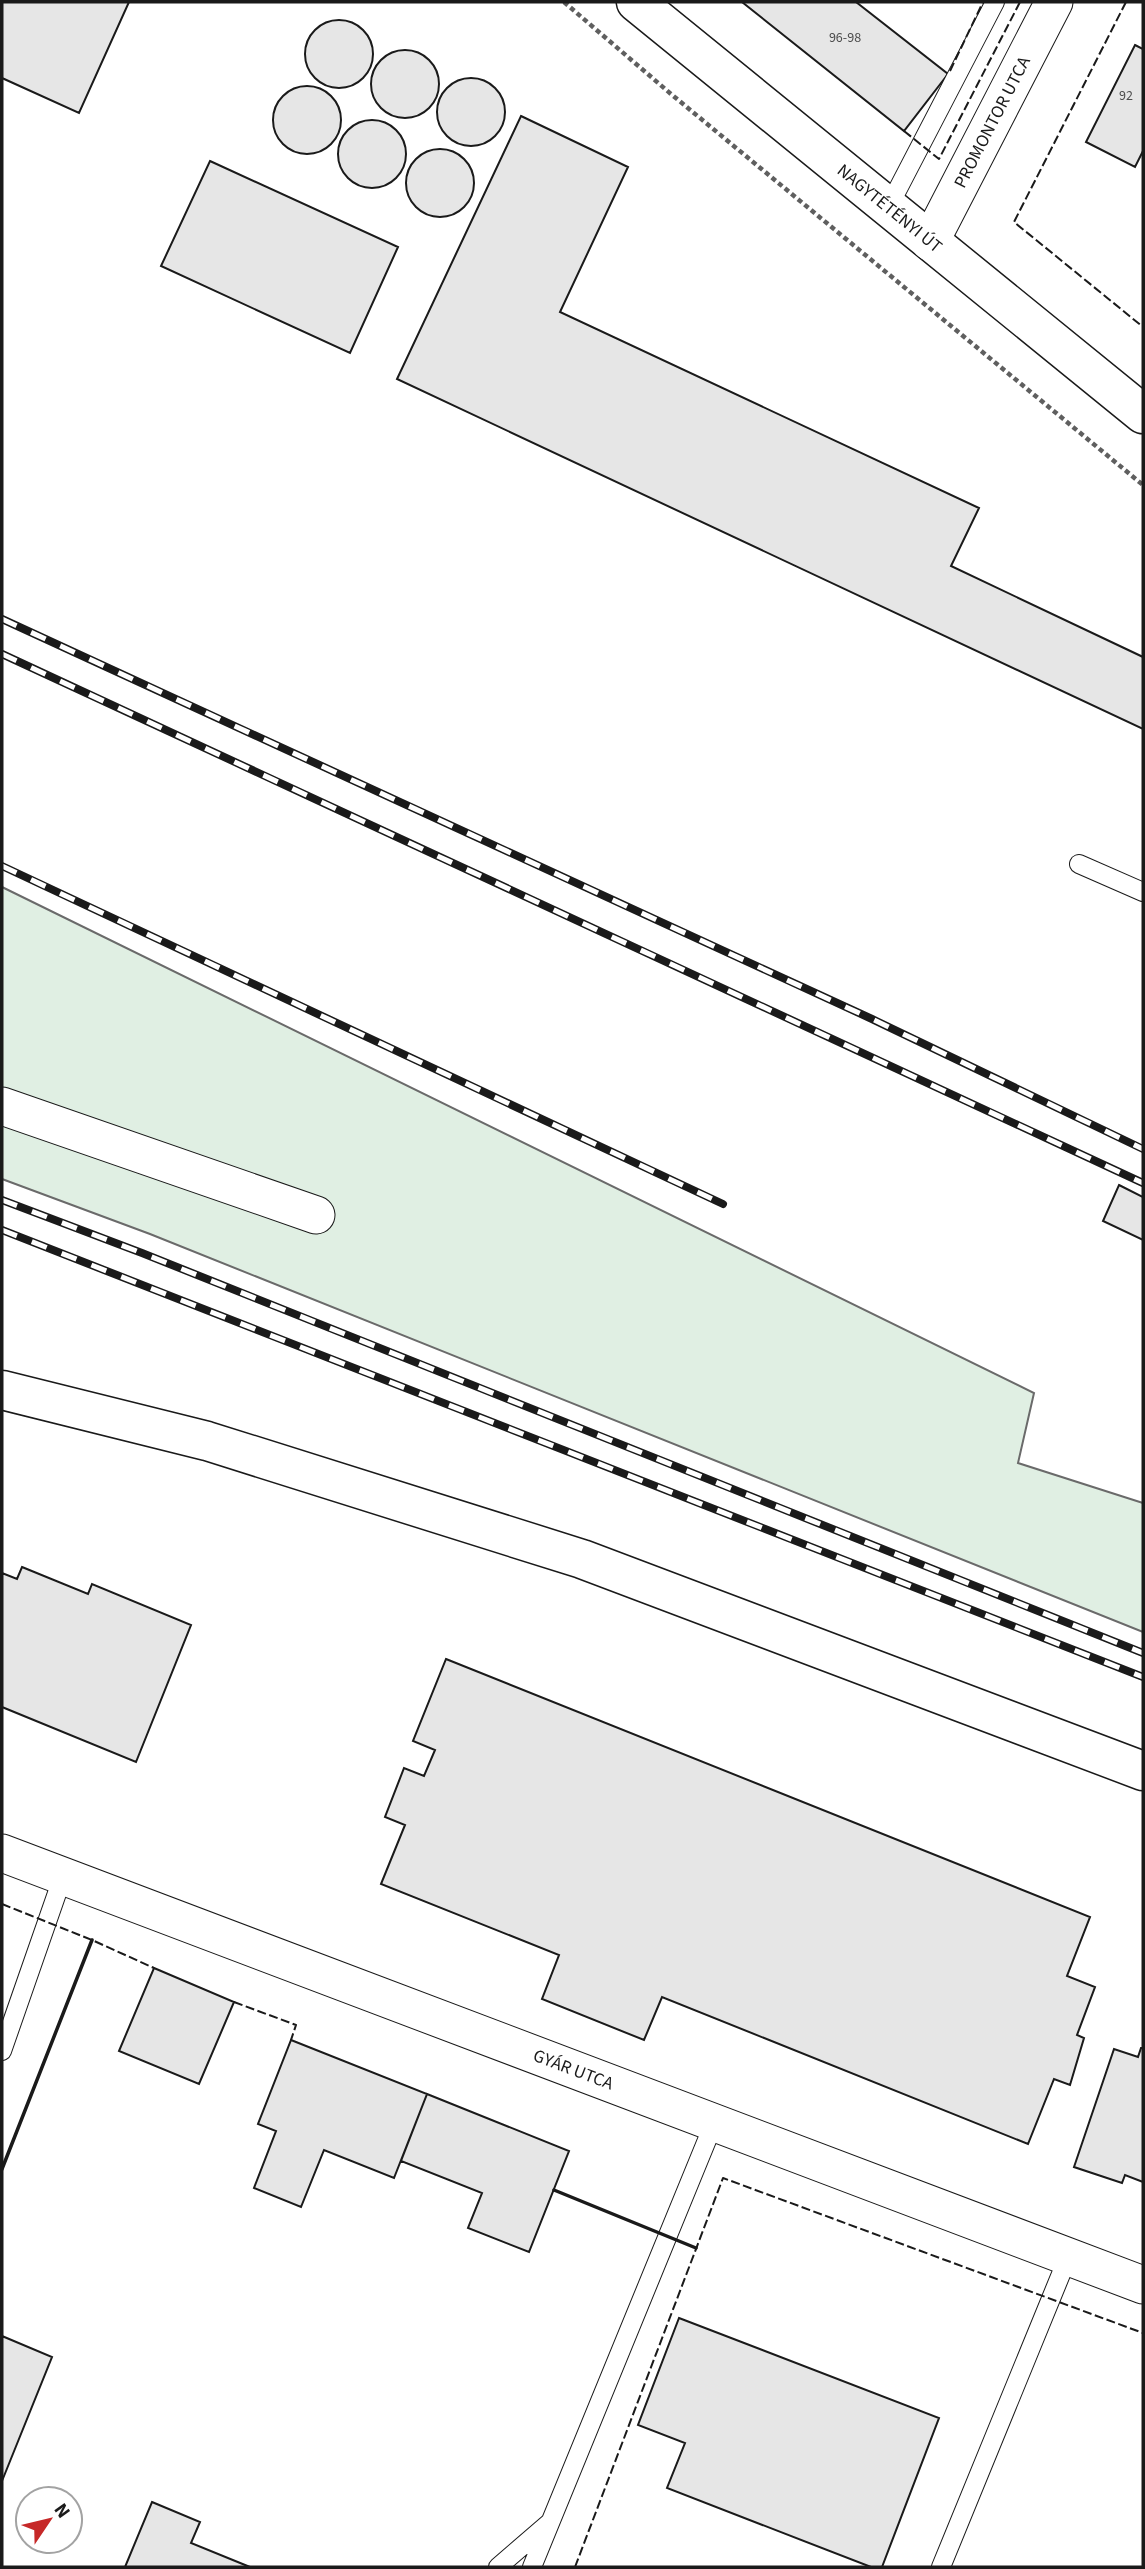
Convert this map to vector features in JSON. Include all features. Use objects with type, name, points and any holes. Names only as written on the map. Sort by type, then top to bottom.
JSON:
[{"type":"main road","name":"NAGYTÉTÉNYI ÚT","points":[[636,2],[1143,414]]},
{"type":"main road","points":[[2,1390],[207,1441],[582,1559],[1143,1771]]},
{"type":"street","name":"PROMONTOR UTCA","points":[[930,242],[1054,2]]},
{"type":"street","points":[[2,1106],[316,1214]]},
{"type":"street","name":"GYÁR UTCA","points":[[2,1853],[1143,2285]]},
{"type":"lane","points":[[888,208],[995,2]]},
{"type":"lane","points":[[1079,864],[1143,892]]},
{"type":"lane","points":[[2,2051],[63,1876]]},
{"type":"lane","points":[[532,2567],[714,2123]]},
{"type":"lane","points":[[941,2567],[1069,2257]]},
{"type":"lane","points":[[498,2567],[552,2521]]},
{"type":"path","points":[[564,2],[1143,485]]},
{"type":"green space","points":[[2,887],[1034,1393],[1018,1463],[1143,1503],[1143,1632],[150,1234],[2,1179]]},
{"type":"building","points":[[2,2],[129,2],[79,113],[2,78]]},
{"type":"building","points":[[742,2],[856,2],[948,74],[904,131]]},
{"type":"building","points":[[339,20],[352,23],[363,30],[370,41],[373,54],[370,67],[363,78],[352,85],[339,88],[326,85],[315,78],[308,67],[305,54],[308,41],[315,30],[326,23]]},
{"type":"building","points":[[1135,45],[1143,49],[1143,151],[1135,167],[1086,142]]},
{"type":"building","points":[[405,50],[418,53],[429,60],[436,71],[439,84],[436,97],[429,108],[418,115],[405,118],[392,115],[381,108],[374,97],[371,84],[374,71],[381,60],[392,53]]},
{"type":"building","points":[[471,78],[484,81],[495,88],[502,99],[505,112],[502,125],[495,136],[484,143],[471,146],[458,143],[447,136],[440,125],[437,112],[440,99],[447,88],[458,81]]},
{"type":"building","points":[[307,86],[320,89],[331,96],[338,107],[341,120],[338,133],[331,144],[320,151],[307,154],[294,151],[283,144],[276,133],[273,120],[276,107],[283,96],[294,89]]},
{"type":"building","points":[[521,116],[628,167],[560,312],[979,508],[951,566],[1143,657],[1143,729],[397,379]]},
{"type":"building","points":[[372,120],[385,123],[396,130],[403,141],[406,154],[403,167],[396,178],[385,185],[372,188],[359,185],[348,178],[341,167],[338,154],[341,141],[348,130],[359,123]]},
{"type":"building","points":[[440,149],[453,152],[464,159],[471,170],[474,183],[471,196],[464,207],[453,214],[440,217],[427,214],[416,207],[409,196],[406,183],[409,170],[416,159],[427,152]]},
{"type":"building","points":[[210,161],[398,247],[350,353],[161,266]]},
{"type":"building","points":[[1119,1185],[1143,1197],[1143,1240],[1103,1221]]},
{"type":"building","points":[[22,1567],[88,1594],[92,1584],[191,1625],[136,1762],[2,1707],[2,1573],[17,1579]]},
{"type":"building","points":[[446,1659],[1090,1917],[1067,1976],[1095,1987],[1077,2035],[1084,2038],[1070,2085],[1054,2079],[1028,2144],[662,1997],[644,2040],[542,1999],[559,1955],[381,1884],[405,1825],[385,1817],[404,1768],[424,1776],[435,1750],[413,1741]]},
{"type":"building","points":[[154,1968],[234,2002],[199,2084],[119,2051]]},
{"type":"building","points":[[291,2040],[427,2094],[394,2178],[324,2150],[301,2207],[254,2188],[276,2131],[258,2124]]},
{"type":"building","points":[[1141,2048],[1143,2182],[1125,2175],[1122,2183],[1074,2167],[1114,2049],[1138,2057]]},
{"type":"building","points":[[427,2094],[569,2151],[529,2252],[468,2228],[482,2193],[401,2161]]},
{"type":"building","points":[[679,2318],[939,2418],[882,2567],[871,2567],[667,2488],[685,2443],[638,2425]]},
{"type":"building","points":[[2,2336],[52,2357],[2,2481]]},
{"type":"building","points":[[152,2502],[200,2522],[191,2543],[250,2567],[125,2567]]},
{"type":"railway","points":[[2,619],[872,1019],[1143,1149]]},
{"type":"railway","points":[[2,654],[1143,1183]]},
{"type":"railway","points":[[2,866],[723,1204]]},
{"type":"railway","points":[[2,1200],[142,1253],[1143,1653]]},
{"type":"railway","points":[[2,1230],[1143,1677]]},
{"type":"fence","points":[[950,71],[983,2]]},
{"type":"fence","points":[[904,131],[939,159],[1020,2]]},
{"type":"fence","points":[[1126,2],[1014,222],[1143,327]]},
{"type":"fence","points":[[2,1904],[154,1968]]},
{"type":"fence","points":[[234,2002],[296,2025],[291,2040]]},
{"type":"fence","points":[[575,2567],[723,2178],[1143,2333]]},
{"type":"wall","points":[[2,2169],[92,1940]]},
{"type":"wall","points":[[554,2190],[696,2248]]}]
